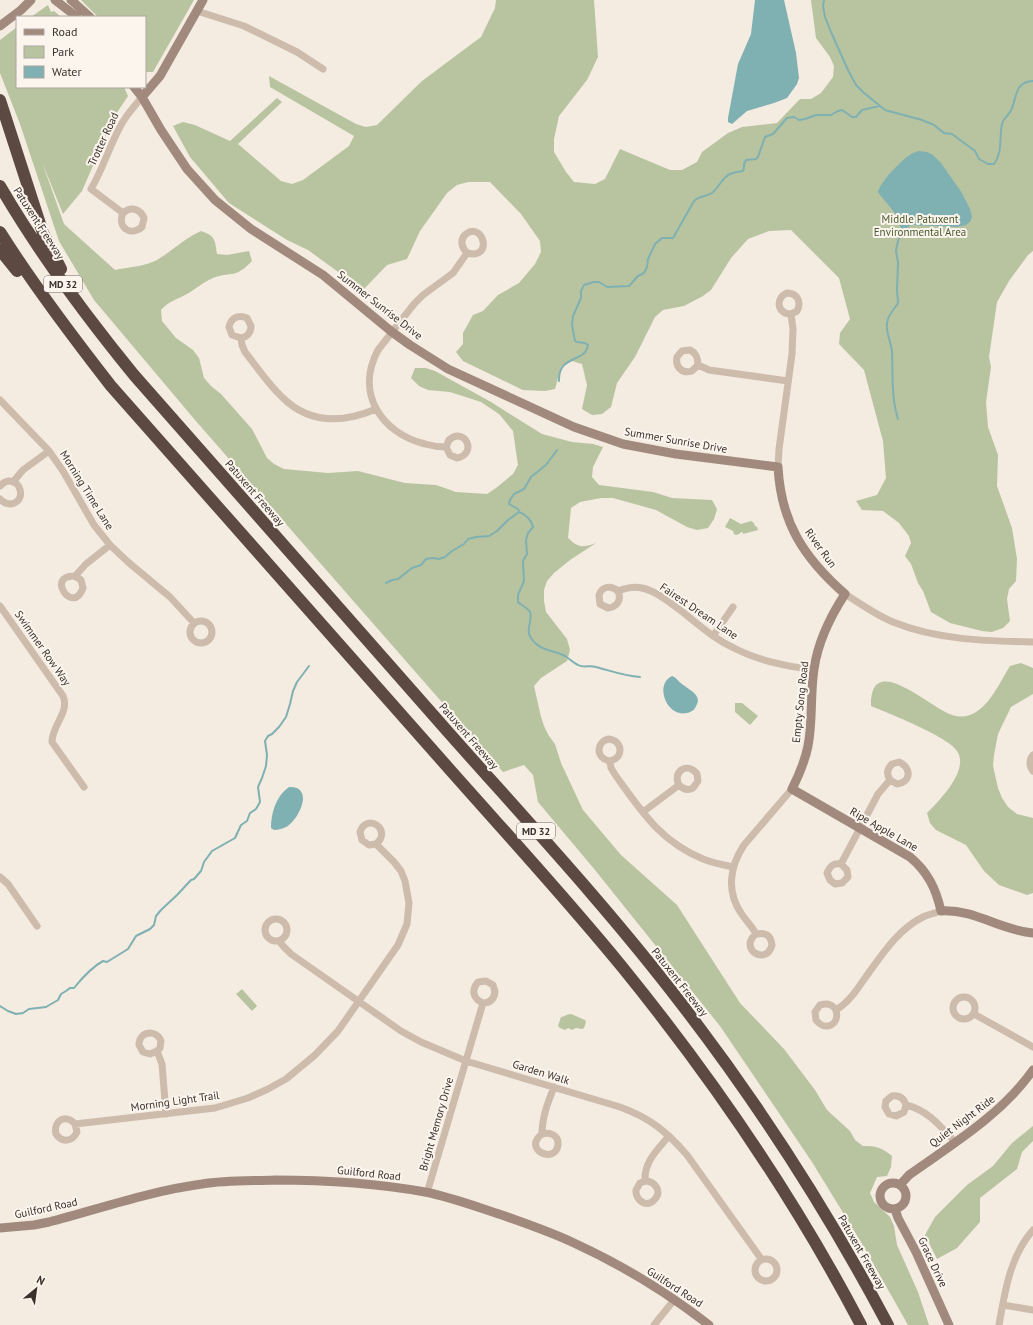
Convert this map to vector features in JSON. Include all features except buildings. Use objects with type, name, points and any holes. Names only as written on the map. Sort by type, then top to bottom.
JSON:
[{"type":"highway","points":[[0,100],[35,211],[58,264],[134,375]]},
{"type":"highway","name":"Patuxent Freeway","points":[[0,186],[58,278],[96,330],[603,907],[651,966],[715,1049],[777,1138],[850,1256],[888,1325]]},
{"type":"highway","name":"MD 32","points":[[0,232],[34,284],[69,333],[111,386],[622,967],[696,1063],[757,1151],[829,1266],[861,1325]]},
{"type":"highway","points":[[0,250],[69,333]]},
{"type":"street","points":[[0,26],[21,10],[31,0]]},
{"type":"street","points":[[55,0],[76,16]]},
{"type":"street","points":[[71,0],[89,16]]},
{"type":"street","name":"Trotter Road","points":[[123,213],[91,189],[102,168],[119,128],[128,114],[160,76],[203,0]]},
{"type":"street","points":[[197,11],[244,26],[297,52],[323,69]]},
{"type":"street","name":"Summer Sunrise Drive","points":[[135,88],[142,97],[173,150],[187,169],[215,200],[251,229],[323,275],[392,332],[448,369],[574,427],[623,444],[676,454],[778,467]]},
{"type":"street","name":"Summer Sunrise Drive","points":[[139,88],[142,97]]},
{"type":"street","points":[[446,447],[425,444],[404,435],[392,428],[383,419],[376,409],[370,391],[371,367],[378,350],[414,304],[423,295],[453,273],[467,253]]},
{"type":"street","name":"River Run","points":[[791,314],[793,340],[779,449],[779,484],[784,510],[798,540],[816,565],[845,594],[880,616],[894,622],[918,630],[955,637],[983,640],[1033,642]]},
{"type":"street","points":[[241,338],[245,352],[278,393],[289,404],[299,410],[311,416],[342,419],[362,415],[376,409]]},
{"type":"street","points":[[698,365],[709,370],[788,381]]},
{"type":"street","name":"Morning Time Lane","points":[[0,400],[49,451],[63,471],[94,525],[110,545],[170,597],[194,622]]},
{"type":"street","points":[[13,482],[23,470],[49,451]]},
{"type":"street","points":[[0,486],[7,481],[13,482],[19,486],[20,490],[20,496],[13,503],[10,504],[3,502],[0,499]]},
{"type":"street","points":[[75,576],[86,564],[110,545]]},
{"type":"street","name":"Fairest Dream Lane","points":[[618,592],[630,587],[644,588],[669,602],[712,636],[736,649],[760,659],[784,666],[814,670]]},
{"type":"street","name":"Empty Song Road","points":[[756,934],[740,913],[735,900],[732,885],[733,867],[739,852],[744,845],[792,789],[804,763],[808,744],[814,670],[817,653],[824,630],[845,594]]},
{"type":"street","name":"Swimmer Row Way","points":[[0,606],[63,696],[65,706],[53,731],[52,742],[84,787]]},
{"type":"street","points":[[712,636],[733,607]]},
{"type":"street","points":[[1033,755],[1030,765],[1033,771]]},
{"type":"street","points":[[610,761],[616,776],[653,826],[677,845],[705,860],[733,867]]},
{"type":"street","points":[[841,864],[878,794],[890,780]]},
{"type":"street","points":[[643,812],[679,785]]},
{"type":"street","name":"Ripe Apple Lane","points":[[792,789],[910,857],[928,876],[933,884],[941,911]]},
{"type":"street","name":"Morning Light Trail","points":[[75,1124],[215,1108],[231,1104],[248,1098],[286,1079],[301,1068],[328,1043],[359,1002],[404,935],[409,914],[409,894],[403,876],[394,862],[376,844]]},
{"type":"street","points":[[0,877],[8,884],[37,926]]},
{"type":"street","points":[[836,1010],[849,1000],[885,951],[901,933],[924,916],[941,911],[960,911],[1008,928],[1033,933]]},
{"type":"street","name":"Garden Walk","points":[[279,941],[291,954],[401,1031],[421,1042],[466,1061],[620,1107],[652,1122],[669,1136],[687,1155],[762,1260]]},
{"type":"street","name":"Bright Memory Drive","points":[[427,1193],[483,1003]]},
{"type":"street","points":[[974,1014],[1033,1047]]},
{"type":"street","points":[[157,1051],[162,1064],[166,1114]]},
{"type":"street","name":"Quiet Night Ride","points":[[900,1186],[909,1175],[993,1114],[1007,1102],[1033,1070]]},
{"type":"street","points":[[542,1134],[543,1118],[554,1087]]},
{"type":"street","points":[[906,1105],[913,1106],[926,1113],[955,1142]]},
{"type":"street","points":[[645,1181],[644,1173],[649,1160],[669,1136]]},
{"type":"street","name":"Guilford Road","points":[[0,1228],[49,1222],[171,1189],[222,1182],[297,1180],[362,1183],[427,1193],[488,1210],[531,1225],[574,1243],[617,1265],[674,1300],[709,1325]]},
{"type":"street","points":[[895,1183],[900,1186],[905,1191],[906,1200],[903,1204],[896,1209],[892,1209],[884,1205],[881,1201],[880,1193],[882,1188],[887,1184],[895,1183]]},
{"type":"street","name":"Grace Drive","points":[[896,1209],[898,1218],[912,1244],[949,1325]]},
{"type":"street","points":[[999,1325],[1011,1268],[1015,1257],[1027,1236],[1033,1230]]},
{"type":"street","points":[[654,1325],[674,1300]]},
{"type":"street","points":[[1003,1305],[1033,1310]]},
{"type":"green space","points":[[81,0],[194,0],[153,72],[146,72],[146,16],[97,16]]},
{"type":"green space","name":"Middle Patuxent Environmental Area","points":[[496,0],[594,0],[598,57],[587,80],[559,116],[554,139],[554,152],[574,182],[595,184],[605,179],[620,149],[670,170],[682,170],[697,162],[702,152],[728,133],[742,127],[777,123],[800,99],[811,99],[821,93],[833,77],[834,66],[830,57],[816,38],[811,0],[1033,0],[1033,251],[1028,255],[1009,281],[997,302],[989,357],[991,367],[986,402],[988,427],[998,455],[997,486],[1012,528],[1017,559],[1016,581],[1009,589],[1007,599],[1010,621],[1003,628],[992,632],[982,631],[950,623],[931,612],[911,564],[905,556],[911,543],[909,536],[899,523],[883,511],[862,510],[856,501],[877,495],[886,478],[883,441],[864,370],[839,344],[840,333],[850,319],[839,278],[791,230],[769,231],[748,239],[731,258],[711,290],[684,306],[663,310],[655,317],[635,357],[617,383],[611,407],[602,414],[592,415],[582,409],[587,385],[582,364],[572,361],[561,367],[555,389],[545,391],[523,390],[463,361],[456,352],[463,344],[463,333],[473,315],[483,311],[498,295],[519,283],[535,264],[541,252],[540,241],[521,214],[490,182],[468,182],[457,185],[447,193],[420,231],[407,259],[387,265],[363,290],[308,250],[287,240],[229,203],[190,157],[173,126],[183,122],[195,125],[230,141],[277,98],[282,102],[238,144],[281,181],[292,184],[303,180],[349,146],[354,136],[270,87],[269,76],[356,124],[366,127],[377,125],[422,81],[481,37],[495,8]]},
{"type":"green space","points":[[48,5],[51,12],[54,11],[60,16],[32,16]]},
{"type":"green space","points":[[16,28],[16,88],[124,88],[128,96],[114,117],[82,191],[63,214],[42,162],[64,224],[115,270],[157,260],[189,237],[201,231],[214,239],[217,254],[227,255],[249,251],[252,261],[246,267],[233,274],[213,278],[170,303],[161,310],[162,321],[176,338],[193,350],[199,358],[204,378],[221,394],[252,429],[267,458],[274,464],[284,469],[328,473],[358,471],[405,483],[436,485],[456,492],[487,494],[513,474],[518,465],[513,431],[499,414],[481,402],[450,392],[428,390],[419,386],[411,378],[415,368],[426,368],[435,371],[491,402],[542,434],[572,442],[593,444],[603,447],[593,467],[592,477],[599,485],[653,492],[672,498],[712,500],[717,509],[714,519],[708,528],[697,530],[687,527],[656,510],[613,498],[601,498],[580,502],[571,508],[568,538],[575,544],[581,546],[596,543],[570,560],[554,573],[547,581],[544,590],[546,612],[567,639],[570,650],[567,661],[541,678],[534,686],[541,717],[549,736],[555,744],[561,763],[583,810],[621,855],[677,905],[740,1003],[784,1049],[815,1090],[827,1110],[850,1131],[855,1140],[863,1146],[878,1148],[892,1156],[891,1167],[887,1176],[877,1177],[870,1193],[874,1202],[890,1217],[894,1226],[897,1245],[918,1292],[929,1325],[908,1325],[861,1242],[812,1162],[720,1026],[595,870],[538,802],[533,775],[524,765],[503,772],[195,420],[94,300],[59,241],[20,124],[0,73],[0,40]]},
{"type":"green space","points":[[730,518],[741,524],[751,521],[758,530],[743,534],[743,532],[736,535],[733,531],[725,527]]},
{"type":"green space","points":[[1021,663],[1033,668],[1033,694],[1011,707],[998,734],[993,766],[998,788],[1008,807],[1017,814],[1033,818],[1033,893],[1027,895],[999,885],[984,871],[966,845],[936,830],[930,823],[927,813],[939,801],[956,776],[960,759],[957,751],[952,745],[931,732],[871,706],[873,690],[880,683],[891,682],[917,694],[942,711],[956,716],[968,716],[977,712],[983,707],[998,687],[1010,666]]},
{"type":"green space","points":[[735,703],[742,703],[758,716],[750,725],[735,712]]},
{"type":"green space","points":[[242,989],[257,1006],[252,1011],[236,994]]},
{"type":"green space","points":[[571,1014],[585,1020],[586,1022],[584,1028],[576,1028],[572,1030],[568,1028],[565,1030],[558,1026],[561,1017]]},
{"type":"green space","points":[[1033,1126],[1033,1141],[1022,1152],[1017,1169],[980,1198],[980,1222],[957,1248],[937,1259],[925,1235],[935,1217],[967,1185],[993,1166],[1012,1143]]},
{"type":"water","points":[[755,0],[784,0],[796,53],[799,78],[797,84],[787,98],[747,111],[732,124],[728,122],[728,118],[738,64],[751,34]]},
{"type":"water","points":[[919,151],[927,152],[933,155],[941,163],[962,193],[970,209],[972,217],[970,222],[966,225],[957,227],[911,225],[903,231],[901,230],[895,214],[878,192],[883,182],[898,165],[913,153]]},
{"type":"water","points":[[672,676],[694,693],[698,699],[695,708],[692,711],[682,713],[675,711],[666,701],[664,687],[666,680]]},
{"type":"water","points":[[289,787],[297,788],[301,792],[303,797],[300,811],[296,818],[286,827],[274,830],[271,828],[271,822],[275,805],[284,791]]},
{"type":"waterway","points":[[824,0],[823,6],[825,17],[856,85],[885,110],[922,120],[934,125],[944,133],[952,134],[975,151],[979,159],[988,164],[994,164],[999,155],[1003,122],[1011,110],[1018,90],[1023,84],[1033,81]]},
{"type":"waterway","points":[[559,381],[560,372],[567,362],[586,351],[588,345],[575,341],[572,325],[573,316],[581,298],[581,291],[584,285],[599,282],[607,287],[629,286],[638,276],[644,273],[647,267],[648,259],[655,244],[662,238],[673,238],[694,201],[712,193],[730,174],[743,171],[746,160],[756,159],[758,157],[765,137],[773,134],[787,118],[794,117],[799,120],[816,115],[831,115],[842,110],[852,117],[856,117],[862,110],[879,106]]},
{"type":"waterway","points":[[898,419],[893,394],[892,352],[887,331],[887,323],[891,313],[898,303],[898,263],[896,250],[902,230]]},
{"type":"waterway","points":[[386,583],[398,579],[412,568],[421,565],[426,559],[439,559],[445,557],[464,544],[468,539],[489,536],[497,531],[519,512],[518,509],[509,504],[514,494],[524,489],[531,477],[546,465],[557,450]]},
{"type":"waterway","points":[[519,512],[528,518],[533,527],[528,533],[526,540],[527,554],[523,561],[524,581],[518,595],[518,602],[528,609],[531,615],[529,628],[529,635],[531,638],[542,648],[561,654],[580,666],[594,666],[640,677]]},
{"type":"waterway","points":[[0,1006],[16,1014],[23,1013],[29,1009],[46,1007],[58,1000],[61,994],[70,988],[74,988],[95,966],[103,961],[107,962],[128,949],[136,936],[150,929],[154,925],[156,916],[161,910],[201,871],[204,862],[212,851],[235,838],[241,825],[247,821],[250,813],[256,809],[260,802],[258,787],[266,766],[267,755],[265,741],[268,736],[279,727],[286,717],[297,682],[309,666]]}]
